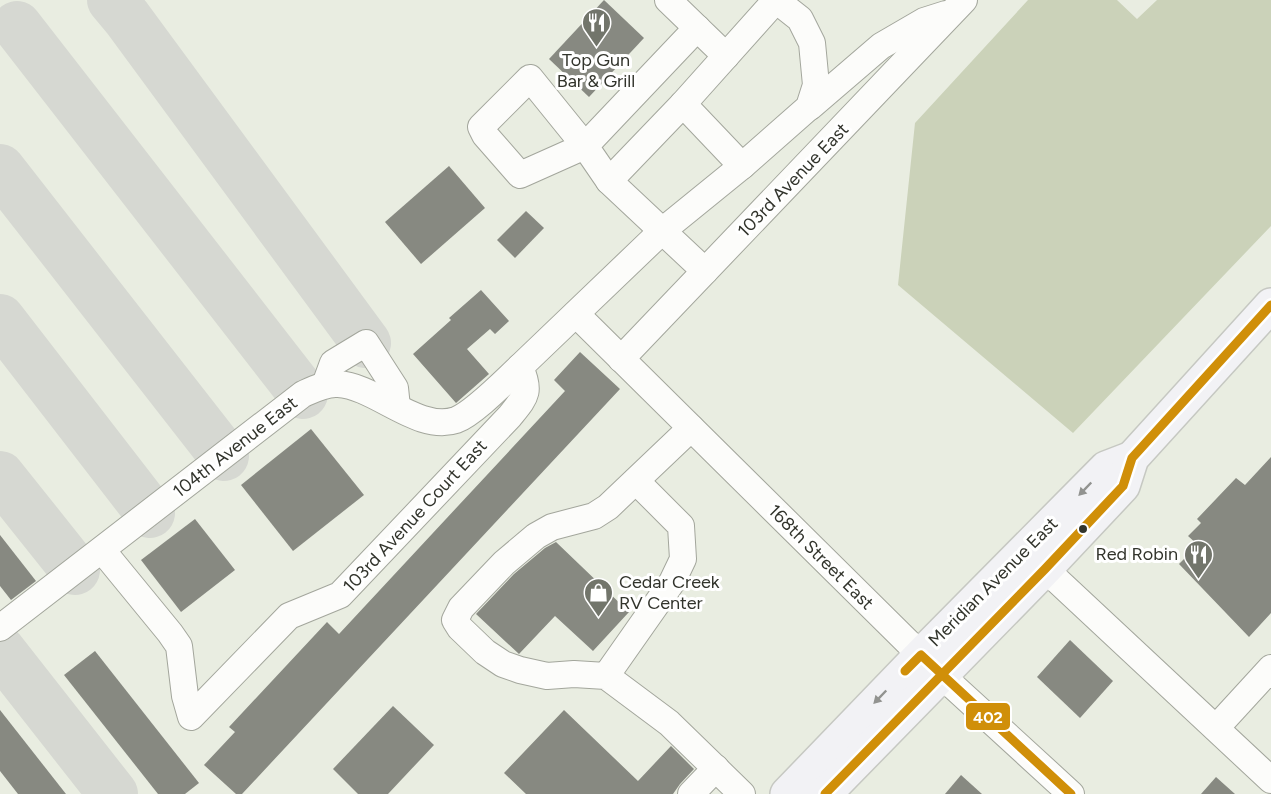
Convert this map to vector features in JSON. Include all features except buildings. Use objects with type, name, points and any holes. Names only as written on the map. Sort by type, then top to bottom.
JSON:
[{"type":"main road","name":"Meridian Avenue East","points":[[787,794],[931,665],[1045,569],[1123,486],[1132,458],[1271,305]]},
{"type":"main road","points":[[1224,359],[1271,340]]},
{"type":"main road","name":"Meridian Avenue East","points":[[825,794],[931,665],[952,624],[1106,468],[1132,458]]},
{"type":"street","points":[[668,0],[726,56]]},
{"type":"street","points":[[609,181],[683,104],[776,0],[800,19],[812,44],[816,85],[809,107]]},
{"type":"street","points":[[520,367],[662,231],[742,166],[880,46],[924,21],[959,6]]},
{"type":"street","name":"103rd Avenue East","points":[[621,359],[959,6]]},
{"type":"street","points":[[697,28],[585,146],[609,181],[705,271]]},
{"type":"street","points":[[683,104],[742,166]]},
{"type":"street","name":"168th Street East","points":[[576,314],[931,665],[1071,794]]},
{"type":"street","points":[[326,385],[333,363],[366,343],[396,388],[397,407]]},
{"type":"street","name":"104th Avenue East","points":[[0,628],[303,394],[337,383],[356,387],[417,417],[437,422],[454,421],[467,415],[520,367]]},
{"type":"street","name":"103rd Avenue Court East","points":[[102,550],[179,646],[185,696],[191,717],[289,616],[340,595],[510,416],[527,391],[526,379],[520,367]]},
{"type":"street","points":[[691,428],[608,507],[594,516],[552,527],[536,536],[504,563],[461,608],[455,620],[460,628],[485,652],[519,670],[547,676],[574,674],[606,676],[669,723],[742,794]]},
{"type":"street","points":[[606,676],[672,582],[683,559],[681,526],[636,482]]},
{"type":"street","points":[[1045,569],[1271,780]]},
{"type":"street","points":[[1216,728],[1271,668]]},
{"type":"street","points":[[691,794],[716,768]]},
{"type":"green space","points":[[1028,0],[1117,0],[1137,19],[1157,0],[1271,0],[1271,226],[1073,433],[898,285],[915,123]]},
{"type":"taxiway","points":[[112,0],[366,343]]},
{"type":"taxiway","points":[[17,26],[303,394]]},
{"type":"taxiway","points":[[0,169],[224,456]]},
{"type":"taxiway","points":[[0,319],[150,513]]},
{"type":"taxiway","points":[[0,476],[75,570]]},
{"type":"taxiway","points":[[0,650],[113,794]]},
{"type":"transit line","name":"402","points":[[825,794],[1123,486],[1132,458],[1271,305]]},
{"type":"transit line","name":"402","points":[[905,671],[921,655],[1071,794]]},
{"type":"place","name":"Top Gun Bar & Grill","points":[[596,48]]},
{"type":"place","name":"Red Robin","points":[[1199,580]]},
{"type":"place","name":"Cedar Creek RV Center","points":[[598,618]]}]
